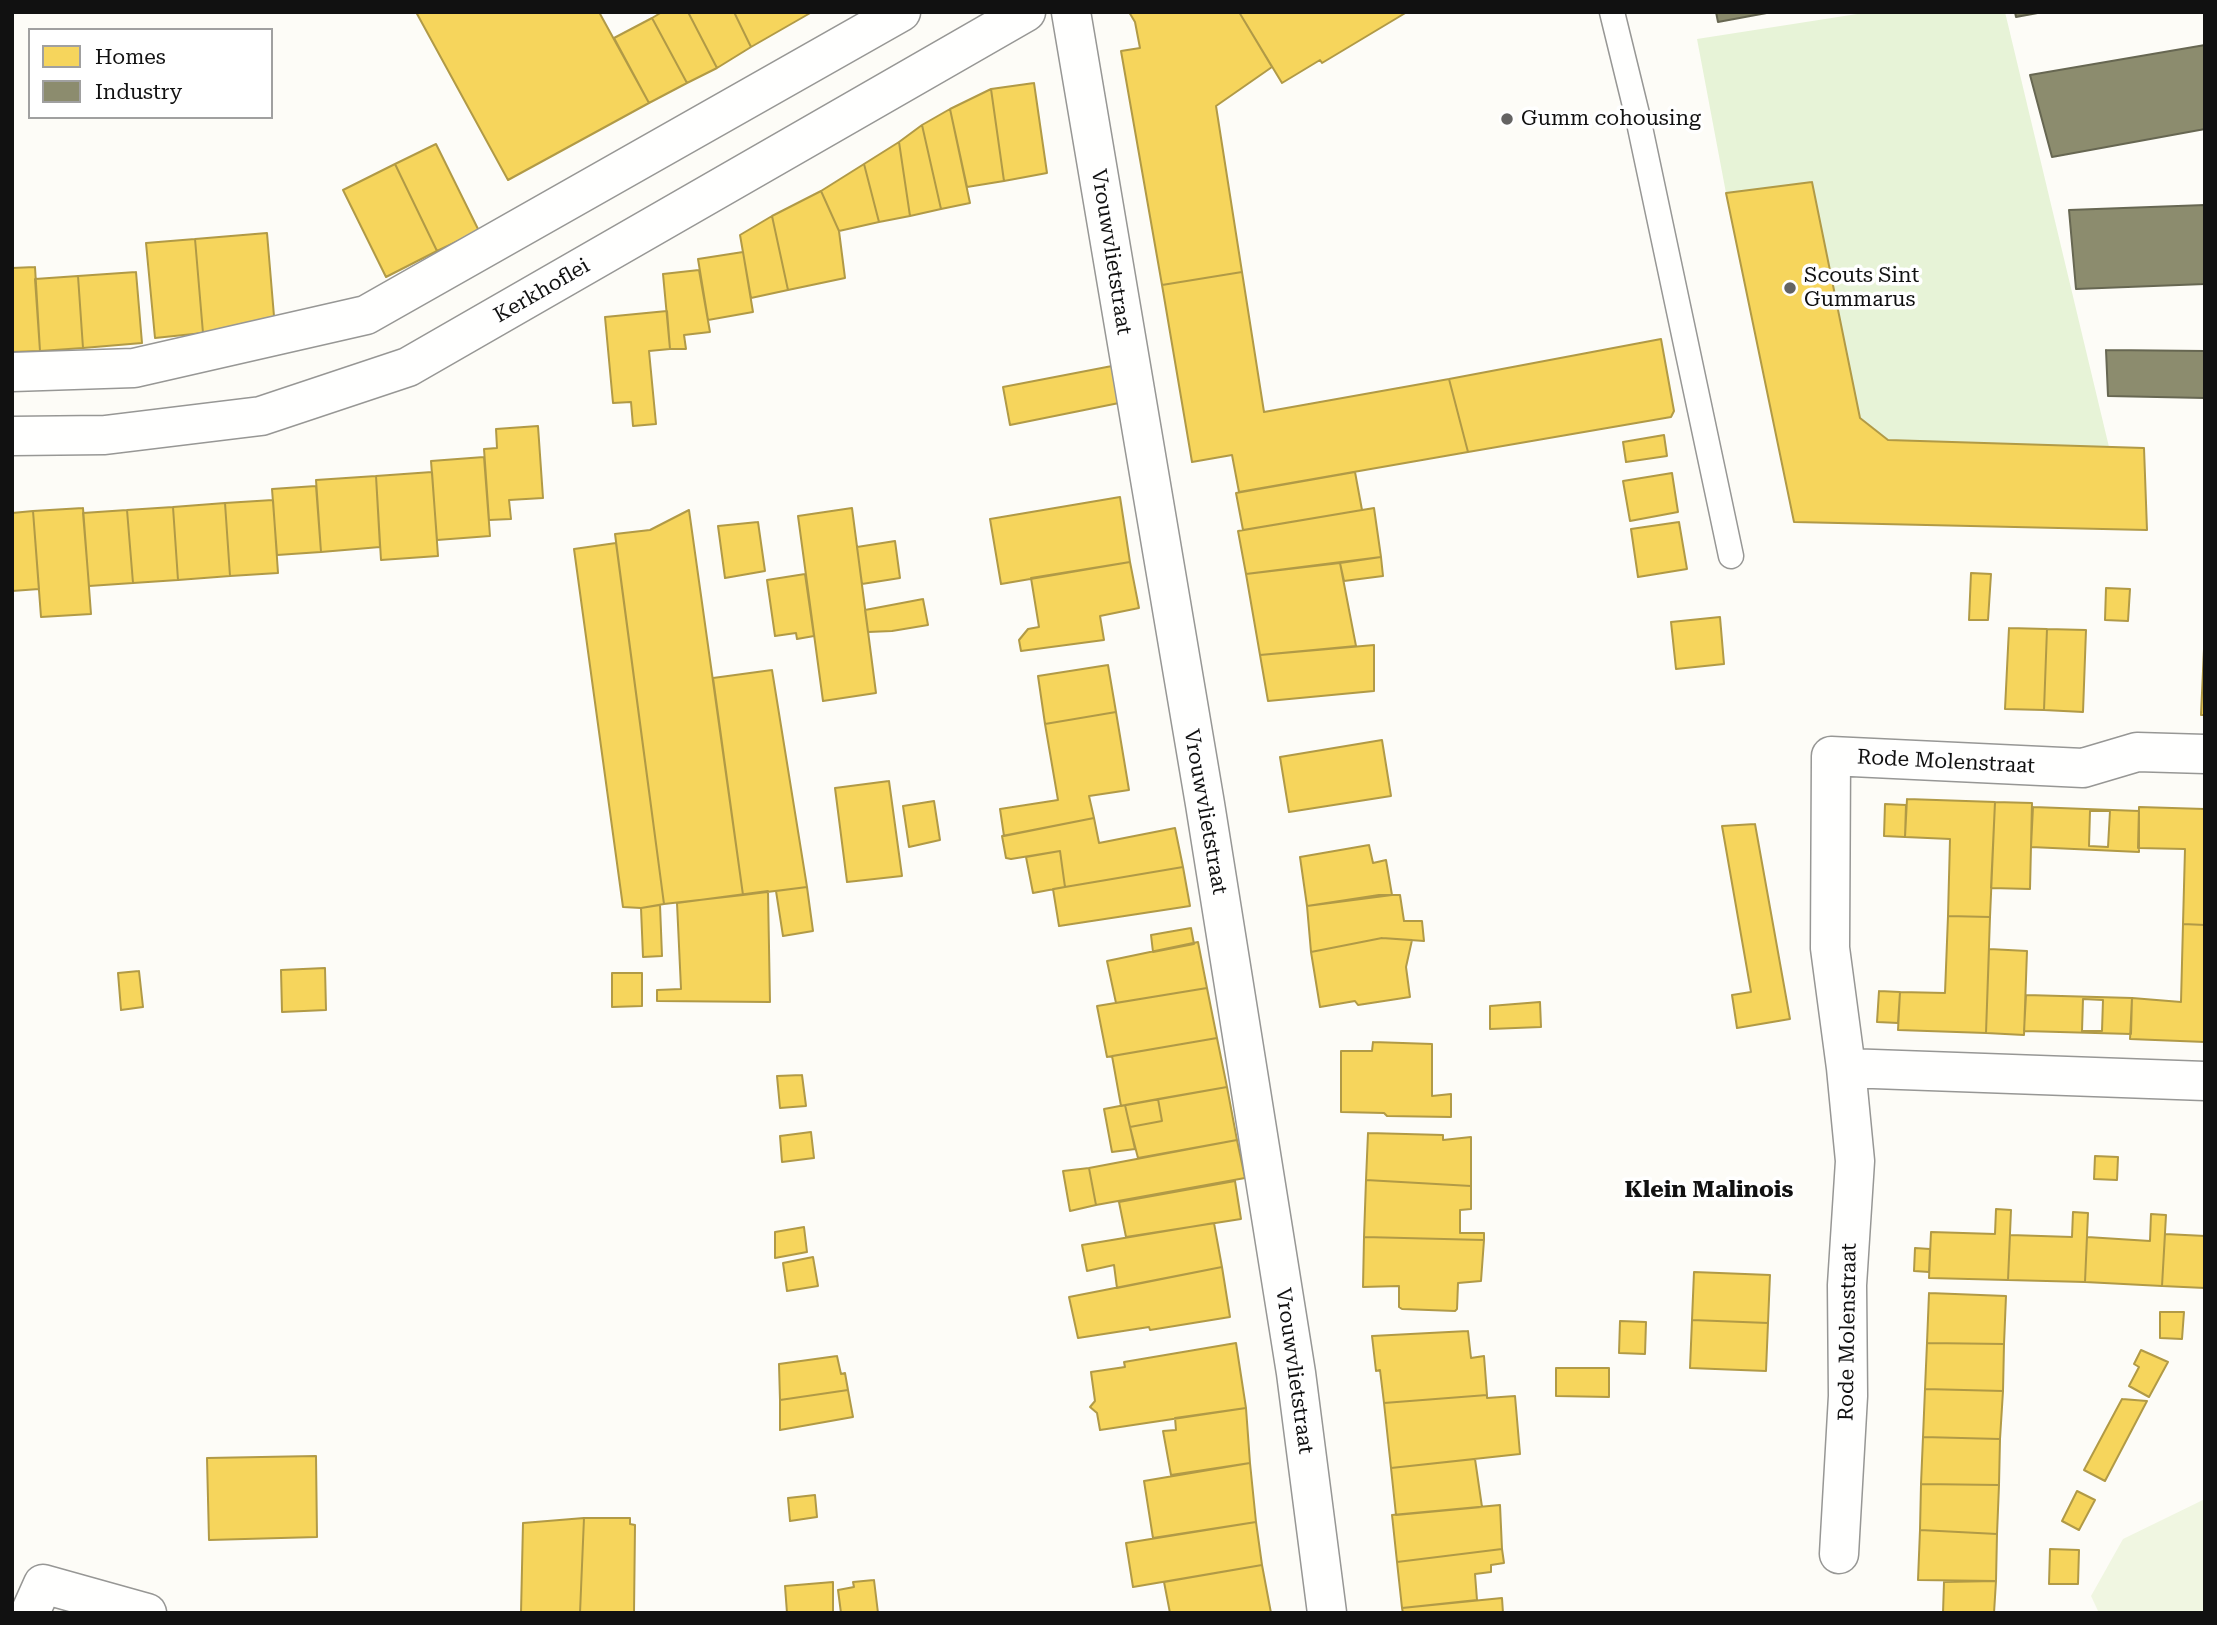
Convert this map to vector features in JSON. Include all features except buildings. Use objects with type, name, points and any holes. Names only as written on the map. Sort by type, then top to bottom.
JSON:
[{"type":"street","points":[[12,372],[134,369],[366,315],[901,12]]},
{"type":"street","name":"Kerkhoflei","points":[[12,436],[105,435],[261,416],[408,368],[1026,12]]},
{"type":"street","name":"Vrouwvlietstraat","points":[[1071,12],[1207,817],[1296,1373],[1327,1613]]},
{"type":"street","name":"Rode Molenstraat","points":[[1839,1554],[1848,1396],[1847,1285],[1855,1161],[1830,948],[1831,756],[2083,768],[2137,752],[2205,754]]},
{"type":"street","points":[[1846,1068],[2205,1081]]},
{"type":"street","points":[[30,1613],[43,1584],[147,1613]]},
{"type":"lane","points":[[1612,12],[1638,118],[1731,556]]},
{"type":"green space","points":[[1870,12],[2005,12],[2109,447],[1888,440],[1860,418],[1812,182],[1726,193],[1697,39]]},
{"type":"green space","points":[[2205,1499],[2205,1613],[2099,1613],[2091,1596],[2123,1539]]},
{"type":"place","name":"Gumm cohousing","points":[[1507,119]]},
{"type":"place","name":"Scouts Sint Gummarus","points":[[1790,288]]},
{"type":"district","name":"Klein Malinois","points":[[1709,1190]]}]
